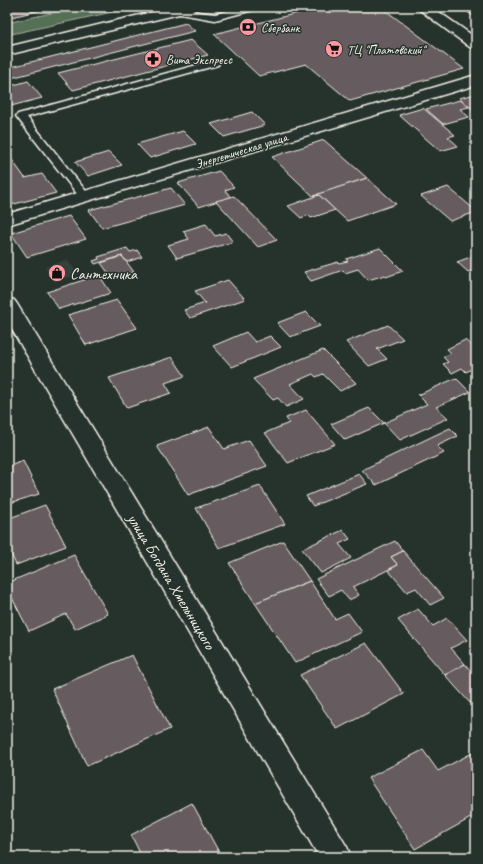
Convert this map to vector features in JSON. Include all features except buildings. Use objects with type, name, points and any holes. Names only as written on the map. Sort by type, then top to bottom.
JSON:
[{"type":"street","points":[[7,44],[168,9],[191,7]]},
{"type":"street","points":[[422,7],[476,46]]},
{"type":"street","points":[[7,51],[168,9]]},
{"type":"street","name":"Энергетическая улица","points":[[7,220],[476,80]]},
{"type":"street","name":"улица Богдана Хмельницкого","points":[[7,304],[336,857]]},
{"type":"lane","points":[[168,9],[215,16],[254,7]]},
{"type":"lane","points":[[85,197],[21,116],[215,64]]},
{"type":"shaded area","points":[[67,260],[78,274],[55,282],[45,267]]},
{"type":"green space","points":[[78,7],[135,7],[7,35],[7,23]]},
{"type":"place","name":"Сбербанк","points":[[248,27]]},
{"type":"place","name":"ТЦ \"Платовский\"","points":[[334,49]]},
{"type":"place","name":"Вита Экспресс","points":[[153,59]]},
{"type":"place","name":"Сантехника","points":[[57,273]]}]
